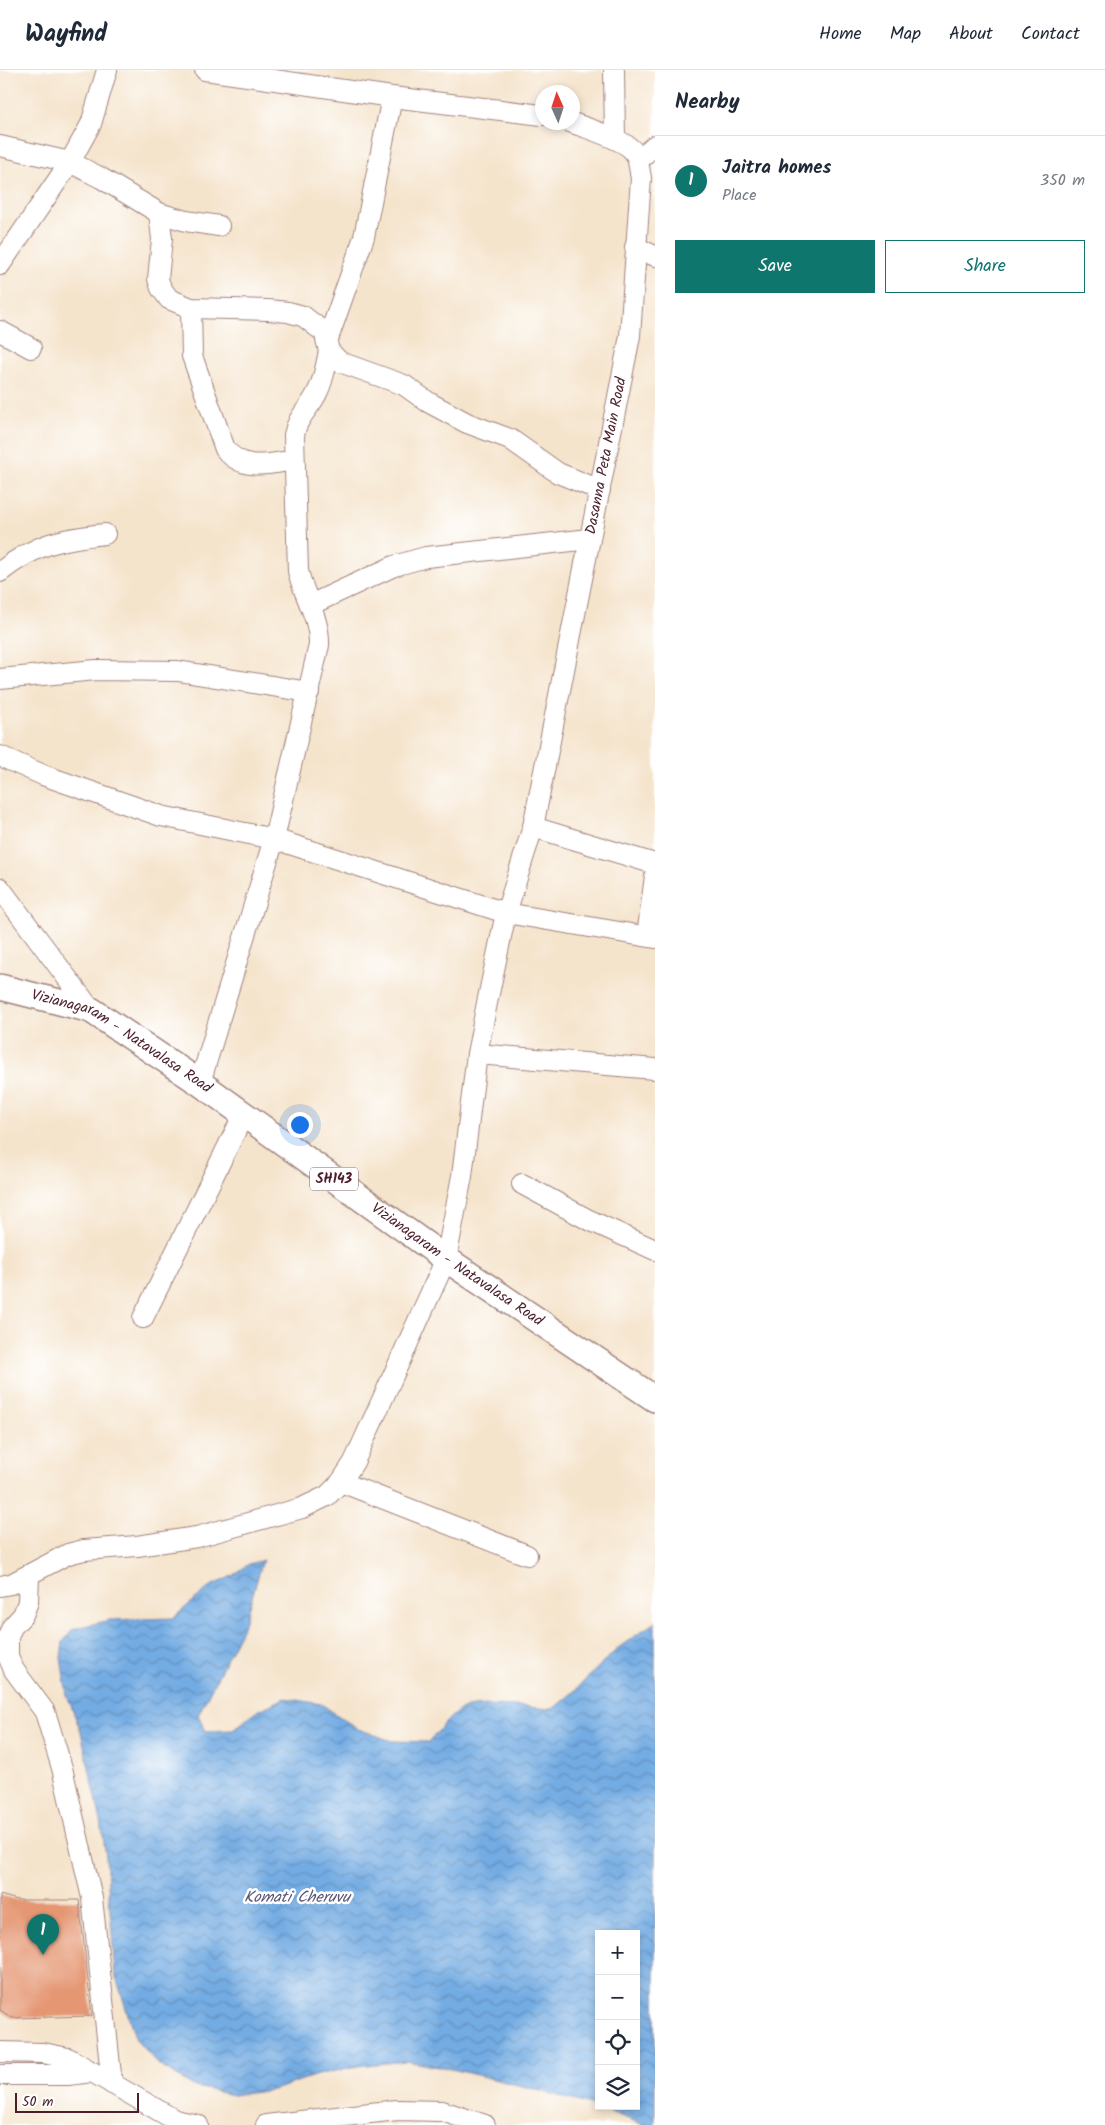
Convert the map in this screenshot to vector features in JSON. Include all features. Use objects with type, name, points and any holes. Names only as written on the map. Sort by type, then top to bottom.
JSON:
[{"type":"main road","name":"Vizianagaram - Natavalasa Road","points":[[0,987],[90,1010],[200,1083],[446,1259],[654,1395]]},
{"type":"street","points":[[0,265],[8,236],[70,162],[90,124],[107,70]]},
{"type":"street","points":[[205,70],[330,78],[392,97],[535,114]]},
{"type":"street","points":[[614,70],[615,139]]},
{"type":"street","points":[[200,1083],[274,839],[319,645],[317,622],[298,571],[294,460],[296,426],[322,384],[329,344],[364,237],[392,97]]},
{"type":"street","points":[[580,126],[615,139],[634,151],[638,160],[654,146]]},
{"type":"street","points":[[0,146],[70,162],[102,178],[159,213],[186,221],[219,226]]},
{"type":"street","name":"Dasanna Peta Main Road","points":[[0,1586],[28,1575],[68,1554],[84,1550],[137,1546],[197,1537],[302,1508],[327,1496],[342,1482],[354,1462],[446,1259],[462,1176],[477,1054],[506,913],[533,827],[630,336],[641,178],[638,160]]},
{"type":"street","points":[[159,213],[162,239],[158,279],[161,288],[169,299],[191,308],[268,310],[303,316],[329,344],[333,356],[348,366],[404,385],[428,402],[467,423],[510,439],[558,473],[600,490]]},
{"type":"street","points":[[635,246],[655,256]]},
{"type":"street","points":[[191,308],[192,356],[225,449],[232,457],[250,465],[265,465],[294,460]]},
{"type":"street","points":[[0,331],[31,348]]},
{"type":"street","points":[[0,572],[17,558],[36,548],[63,539],[105,534]]},
{"type":"street","points":[[310,606],[394,566],[426,557],[590,539]]},
{"type":"street","points":[[0,679],[96,670],[178,671],[309,692]]},
{"type":"street","points":[[0,756],[42,775],[161,816],[274,839],[506,913],[651,937],[655,876]]},
{"type":"street","points":[[533,827],[655,864]]},
{"type":"street","points":[[0,888],[90,1010]]},
{"type":"street","points":[[477,1054],[655,1069]]},
{"type":"street","points":[[143,1318],[244,1114]]},
{"type":"street","points":[[522,1184],[587,1219],[655,1250]]},
{"type":"street","points":[[342,1482],[527,1555]]},
{"type":"street","points":[[28,1575],[28,1602],[23,1615],[12,1627],[8,1637],[8,1656],[14,1670],[45,1712],[62,1768],[92,1898],[112,2084]]},
{"type":"street","points":[[0,2052],[43,2053],[68,2058],[175,2120],[191,2124]]},
{"type":"street","points":[[0,2075],[50,2075],[92,2072]]},
{"type":"street","points":[[266,2125],[397,2110],[442,2111],[485,2125]]},
{"type":"water","name":"Komati Cheruvu","points":[[263,1560],[243,1627],[198,1715],[206,1731],[233,1730],[257,1711],[285,1698],[321,1704],[358,1729],[392,1741],[429,1742],[453,1716],[462,1709],[469,1707],[492,1705],[553,1709],[618,1648],[655,1622],[655,2125],[645,2125],[605,2110],[640,2110],[640,1930],[595,1930],[595,2106],[456,2070],[406,2061],[357,2066],[317,2075],[273,2090],[233,2095],[195,2087],[159,2065],[136,2040],[115,1974],[106,1857],[101,1821],[81,1732],[67,1695],[61,1658],[63,1642],[73,1629],[109,1620],[173,1618],[211,1586],[232,1576],[249,1564]]},
{"type":"building","points":[[0,1895],[17,1900],[79,1900],[92,2016],[12,2018],[0,2010]]},
{"type":"place","name":"Jaitra homes","points":[[43,1955]]}]
